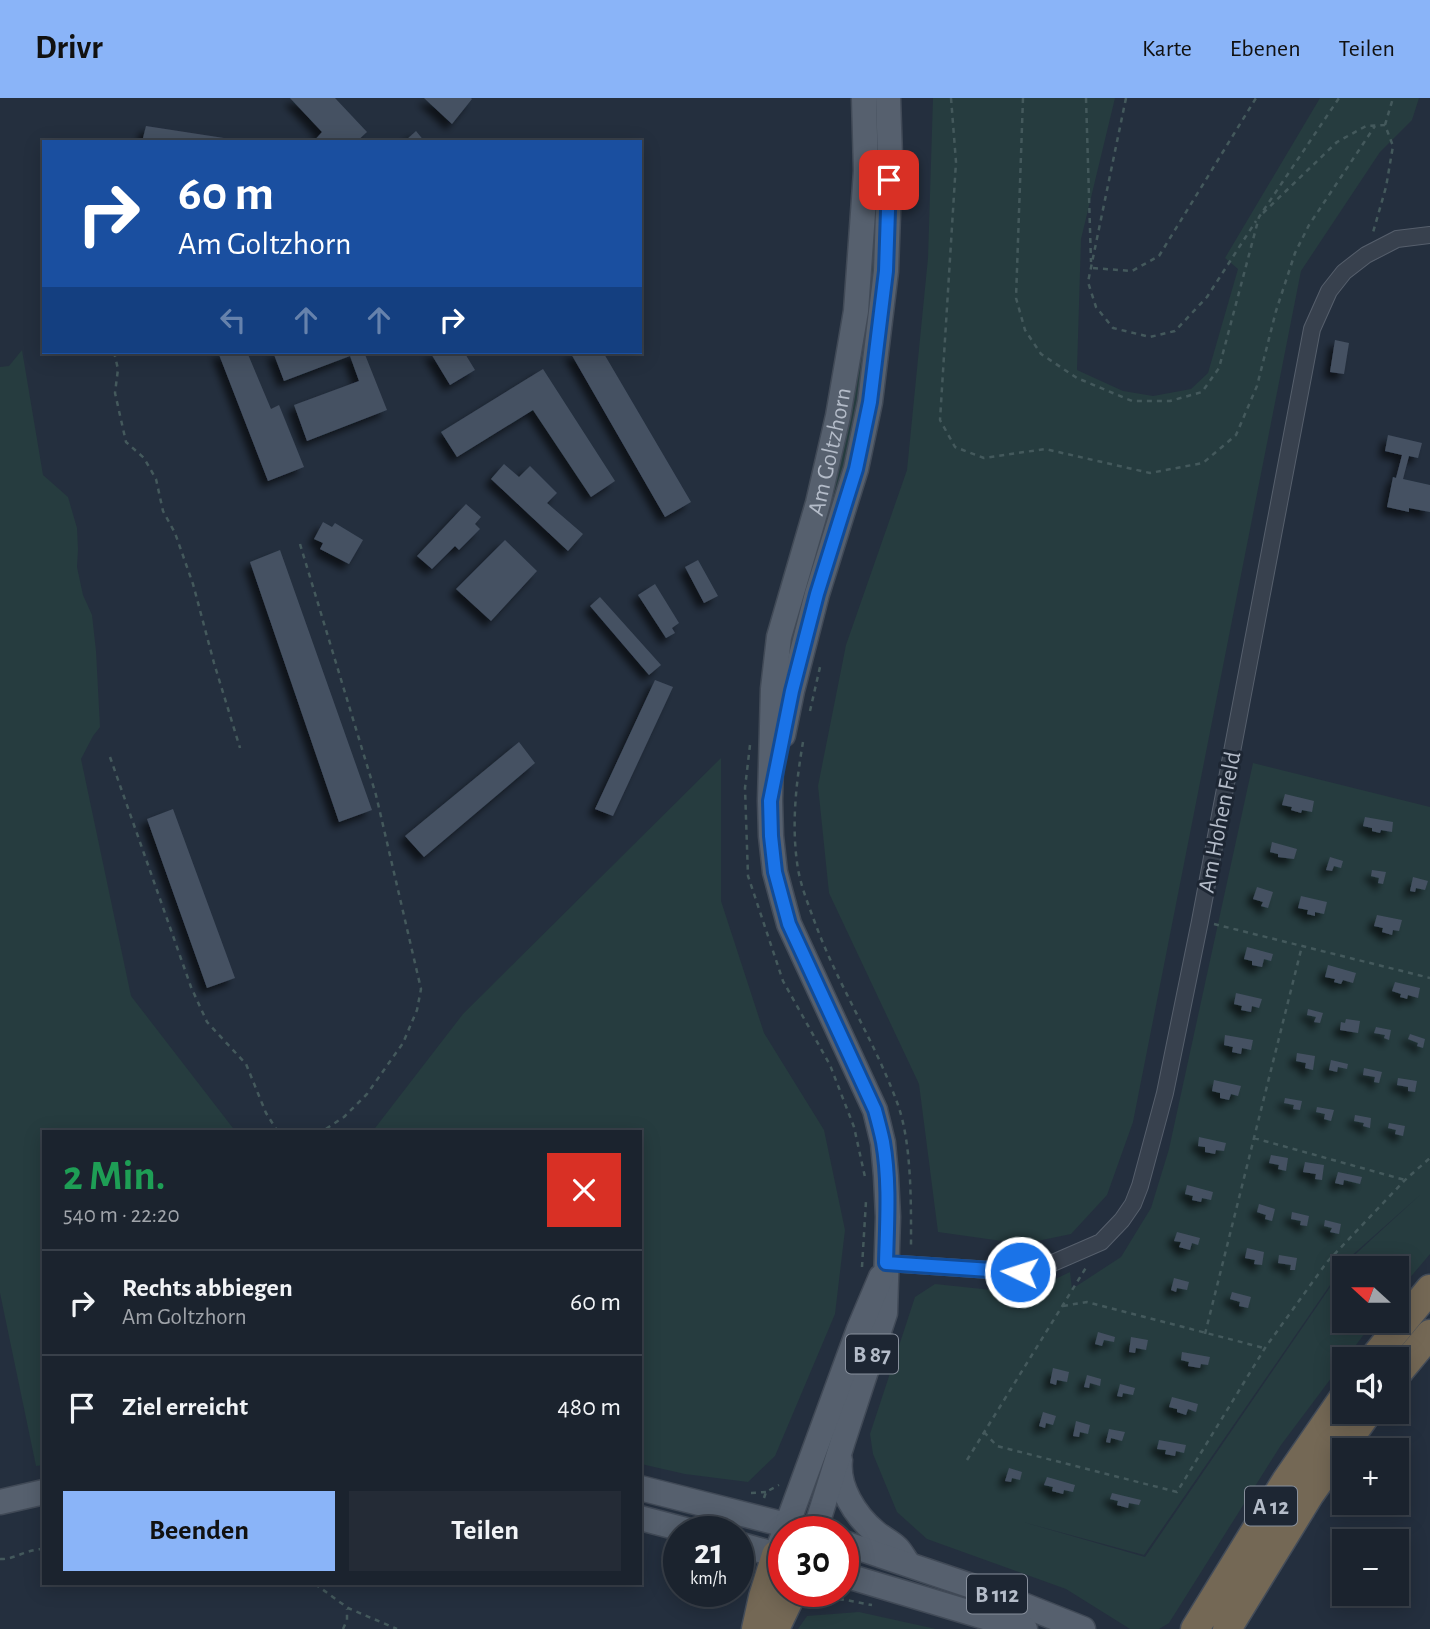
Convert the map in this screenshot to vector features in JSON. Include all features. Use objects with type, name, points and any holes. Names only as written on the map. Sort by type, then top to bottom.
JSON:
[{"type":"highway","points":[[1382,1347],[1430,1289]]},
{"type":"highway","points":[[1409,1359],[1430,1334]]},
{"type":"highway","name":"A 12","points":[[1198,1623],[1286,1481],[1332,1414]]},
{"type":"highway","name":"A 12","points":[[1228,1628],[1310,1494],[1359,1424]]},
{"type":"highway","points":[[756,1629],[768,1585]]},
{"type":"highway","points":[[775,1629],[785,1607]]},
{"type":"main road","name":"Am Goltzhorn","points":[[820,1516],[885,1313],[888,1217],[886,1176],[883,1143],[875,1110],[789,924],[775,872],[770,801],[773,689],[779,637],[818,503],[838,416],[856,311],[866,171],[864,98]]},
{"type":"main road","name":"Am Goltzhorn","points":[[770,801],[792,691],[817,594],[856,469],[870,402],[886,271],[890,156],[888,98]]},
{"type":"main road","name":"Am Goltzhorn","points":[[802,1516],[859,1329],[886,1263]]},
{"type":"main road","points":[[843,1441],[839,1469],[843,1488],[874,1532],[896,1547],[910,1565]]},
{"type":"main road","points":[[642,1488],[754,1505],[775,1516]]},
{"type":"main road","points":[[0,1502],[42,1492]]},
{"type":"main road","points":[[642,1519],[663,1524]]},
{"type":"main road","name":"B 112","points":[[859,1548],[998,1595],[1083,1629]]},
{"type":"main road","name":"B 112","points":[[859,1579],[1025,1629]]},
{"type":"street","name":"Am Hohen Feld","points":[[886,1263],[1020,1272],[1048,1265],[1101,1242],[1133,1204],[1165,1093],[1312,329],[1329,291],[1344,272],[1397,239],[1430,235]]},
{"type":"path","points":[[951,98],[956,162],[940,420],[955,447],[984,458],[1045,449],[1150,473],[1203,463],[1236,435],[1256,386],[1295,253],[1310,225],[1375,126]]},
{"type":"path","points":[[1023,98],[1016,298],[1025,330],[1041,354],[1077,378],[1132,401],[1170,401],[1202,392],[1219,368],[1259,217],[1337,142],[1366,126],[1385,125]]},
{"type":"path","points":[[1086,98],[1091,267]]},
{"type":"path","points":[[1126,98],[1088,282],[1096,307],[1113,328],[1150,337],[1175,331],[1207,298],[1339,98]]},
{"type":"path","points":[[1091,267],[1132,271],[1159,256],[1256,98]]},
{"type":"path","points":[[1366,256],[1386,187],[1394,146],[1385,125],[1393,98]]},
{"type":"path","points":[[114,354],[118,369],[115,393],[126,442],[144,458],[156,479],[163,511],[175,533],[193,584],[240,748]]},
{"type":"path","points":[[300,544],[376,795],[421,989],[417,1010],[403,1043],[367,1094],[344,1117],[324,1130]]},
{"type":"path","points":[[808,718],[820,667]]},
{"type":"path","points":[[751,735],[744,788],[748,876],[783,981],[830,1065],[854,1127],[867,1185]]},
{"type":"path","points":[[803,742],[797,776],[795,822],[798,870],[823,945],[899,1107],[909,1171],[911,1264]]},
{"type":"path","points":[[110,757],[191,987],[207,1022],[246,1064],[266,1113],[277,1130]]},
{"type":"path","points":[[1200,921],[1430,978]]},
{"type":"path","points":[[1205,1334],[1302,946]]},
{"type":"path","points":[[1254,1138],[1405,1180]]},
{"type":"path","points":[[984,1432],[997,1446],[1177,1492],[1265,1348],[1327,1262],[1405,1180],[1430,1158]]},
{"type":"path","points":[[862,1270],[866,1197]]},
{"type":"path","points":[[967,1460],[1101,1242]]},
{"type":"path","points":[[1063,1306],[1087,1303],[1265,1348]]},
{"type":"path","points":[[754,1505],[766,1492],[780,1485]]},
{"type":"path","points":[[754,1505],[766,1492]]},
{"type":"path","points":[[0,1559],[6,1560],[28,1550],[42,1549]]},
{"type":"path","points":[[316,1585],[348,1608],[397,1629]]},
{"type":"path","points":[[343,1629],[348,1608]]},
{"type":"green space","points":[[879,98],[874,259],[867,348],[847,454],[809,594],[801,592]]},
{"type":"green space","points":[[933,98],[1115,98],[1081,239],[1077,370],[1123,391],[1153,396],[1191,389],[1208,373],[1238,269],[1225,258],[1320,98],[1419,98],[1412,120],[1380,152],[1301,271],[1133,1122],[1107,1195],[1071,1234],[1023,1244],[938,1232],[919,1084],[829,893],[818,786],[846,645],[907,470],[928,258]]},
{"type":"green space","points":[[22,350],[43,475],[68,497],[77,528],[77,567],[83,595],[92,615],[100,727],[81,759],[131,996],[234,1130],[42,1130],[42,1465],[36,1466],[0,1293],[0,367],[9,366]]},
{"type":"green space","points":[[721,758],[721,901],[764,1033],[824,1130],[845,1230],[835,1314],[775,1456],[748,1482],[685,1474],[642,1464],[642,1130],[374,1130],[463,1014]]},
{"type":"green space","points":[[1253,763],[1430,807],[1430,1254],[1409,1279],[1409,1256],[1353,1256],[1421,1194],[1351,1256],[1332,1256],[1332,1282],[1144,1555],[1023,1522],[1145,1557],[1332,1284],[1332,1334],[1364,1334],[1354,1347],[1332,1347],[1332,1377],[1281,1445],[1169,1623],[1159,1629],[1130,1629],[1066,1589],[927,1539],[897,1512],[873,1454],[870,1434],[915,1297],[935,1284],[992,1290],[1047,1283],[1070,1272],[1072,1289],[1121,1257],[1151,1208],[1169,1149]]},
{"type":"green space","points":[[859,1612],[936,1629],[798,1629],[807,1616]]},
{"type":"building","points":[[290,98],[335,98],[367,132],[358,140],[315,140],[322,132]]},
{"type":"building","points":[[424,98],[471,98],[472,99],[452,124]]},
{"type":"building","points":[[146,126],[237,140],[142,140]]},
{"type":"building","points":[[416,131],[423,140],[406,140]]},
{"type":"building","points":[[1335,340],[1349,343],[1344,374],[1330,372]]},
{"type":"building","points":[[219,354],[248,354],[271,409],[279,405],[304,467],[268,481]]},
{"type":"building","points":[[274,354],[365,354],[387,410],[307,441],[294,405],[359,381],[350,356],[284,381]]},
{"type":"building","points":[[431,354],[465,354],[475,370],[450,385]]},
{"type":"building","points":[[571,354],[604,354],[691,502],[665,517]]},
{"type":"building","points":[[543,369],[615,481],[591,497],[533,410],[457,457],[441,432]]},
{"type":"building","points":[[1388,435],[1422,443],[1418,458],[1409,456],[1403,479],[1430,485],[1430,512],[1409,508],[1409,512],[1387,507],[1393,477],[1396,478],[1402,455],[1385,451]]},
{"type":"building","points":[[504,464],[519,477],[530,466],[557,493],[547,503],[583,534],[568,551],[491,479]]},
{"type":"building","points":[[466,504],[481,517],[475,524],[480,529],[459,550],[455,546],[432,569],[417,556]]},
{"type":"building","points":[[323,522],[332,527],[335,523],[363,540],[349,564],[320,549],[323,543],[314,539]]},
{"type":"building","points":[[505,540],[537,571],[491,621],[456,589]]},
{"type":"building","points":[[280,550],[372,810],[339,822],[250,562]]},
{"type":"building","points":[[698,560],[718,596],[704,603],[685,567]]},
{"type":"building","points":[[655,584],[679,623],[672,628],[675,633],[666,638],[638,595]]},
{"type":"building","points":[[600,597],[661,665],[649,675],[590,606]]},
{"type":"building","points":[[655,680],[673,687],[613,816],[595,809]]},
{"type":"building","points":[[519,742],[535,763],[424,857],[405,836]]},
{"type":"building","points":[[1285,794],[1314,801],[1312,812],[1302,810],[1301,813],[1282,805]]},
{"type":"building","points":[[173,809],[235,978],[207,988],[147,819]]},
{"type":"building","points":[[1365,817],[1393,822],[1392,832],[1381,830],[1380,833],[1363,826]]},
{"type":"building","points":[[1272,842],[1297,849],[1294,859],[1278,857],[1278,854],[1270,852]]},
{"type":"building","points":[[1330,857],[1343,861],[1341,868],[1334,866],[1332,871],[1326,870]]},
{"type":"building","points":[[1372,870],[1386,872],[1383,884],[1378,883],[1379,878],[1371,876]]},
{"type":"building","points":[[1413,877],[1428,881],[1425,890],[1416,888],[1415,892],[1410,891]]},
{"type":"building","points":[[1257,887],[1273,892],[1268,908],[1261,906],[1263,902],[1253,899]]},
{"type":"building","points":[[1301,896],[1327,902],[1324,914],[1315,912],[1315,916],[1307,914],[1308,910],[1298,908]]},
{"type":"building","points":[[1377,915],[1402,920],[1399,931],[1393,930],[1392,935],[1382,932],[1383,928],[1374,926]]},
{"type":"building","points":[[1247,947],[1273,954],[1271,961],[1264,959],[1262,967],[1252,965],[1252,961],[1244,959]]},
{"type":"building","points":[[1328,965],[1356,973],[1353,983],[1343,980],[1341,984],[1334,982],[1335,979],[1325,977]]},
{"type":"building","points":[[1395,982],[1420,988],[1418,998],[1408,995],[1407,999],[1400,997],[1401,994],[1392,991]]},
{"type":"building","points":[[1236,993],[1262,999],[1259,1008],[1252,1006],[1251,1012],[1241,1010],[1242,1006],[1234,1004]]},
{"type":"building","points":[[1308,1009],[1323,1013],[1320,1023],[1314,1022],[1316,1017],[1307,1015]]},
{"type":"building","points":[[1346,1019],[1360,1021],[1358,1033],[1340,1030],[1341,1022],[1345,1023]]},
{"type":"building","points":[[1376,1027],[1391,1030],[1389,1040],[1384,1038],[1385,1035],[1374,1033]]},
{"type":"building","points":[[1410,1034],[1425,1039],[1423,1048],[1408,1039]]},
{"type":"building","points":[[1225,1035],[1253,1040],[1251,1050],[1242,1048],[1241,1054],[1232,1052],[1233,1047],[1224,1045]]},
{"type":"building","points":[[1297,1053],[1315,1056],[1313,1070],[1305,1068],[1306,1063],[1296,1061]]},
{"type":"building","points":[[1331,1060],[1348,1064],[1347,1069],[1338,1067],[1337,1072],[1329,1070]]},
{"type":"building","points":[[1364,1068],[1382,1072],[1379,1083],[1374,1082],[1375,1077],[1363,1075]]},
{"type":"building","points":[[1398,1078],[1417,1081],[1415,1092],[1408,1091],[1408,1087],[1397,1085]]},
{"type":"building","points":[[1214,1080],[1241,1086],[1238,1096],[1231,1094],[1229,1100],[1220,1098],[1220,1093],[1212,1091]]},
{"type":"building","points":[[1285,1098],[1302,1101],[1300,1110],[1293,1109],[1294,1105],[1284,1103]]},
{"type":"building","points":[[1317,1107],[1334,1110],[1331,1121],[1324,1119],[1325,1114],[1316,1112]]},
{"type":"building","points":[[1355,1115],[1371,1118],[1370,1128],[1363,1126],[1364,1123],[1354,1121]]},
{"type":"building","points":[[1389,1123],[1405,1126],[1403,1136],[1388,1128]]},
{"type":"building","points":[[1199,1137],[1226,1143],[1224,1151],[1216,1150],[1215,1154],[1205,1152],[1205,1147],[1198,1146]]},
{"type":"building","points":[[1271,1155],[1288,1158],[1286,1171],[1278,1169],[1279,1165],[1269,1163]]},
{"type":"building","points":[[1305,1162],[1324,1165],[1322,1180],[1315,1179],[1316,1174],[1303,1172]]},
{"type":"building","points":[[1338,1172],[1362,1177],[1360,1184],[1344,1180],[1343,1185],[1335,1183]]},
{"type":"building","points":[[1187,1185],[1213,1192],[1211,1200],[1192,1200],[1193,1196],[1185,1194]]},
{"type":"building","points":[[1259,1204],[1275,1209],[1272,1221],[1257,1212]]},
{"type":"building","points":[[1292,1212],[1309,1216],[1307,1226],[1300,1225],[1301,1221],[1291,1219]]},
{"type":"building","points":[[1325,1220],[1341,1224],[1339,1234],[1330,1232],[1332,1228],[1324,1226]]},
{"type":"building","points":[[1177,1232],[1200,1238],[1198,1245],[1192,1243],[1190,1250],[1179,1247],[1181,1242],[1174,1241]]},
{"type":"building","points":[[1247,1248],[1264,1252],[1262,1265],[1254,1264],[1255,1260],[1245,1258]]},
{"type":"building","points":[[1279,1255],[1297,1258],[1295,1270],[1290,1270],[1291,1265],[1278,1263]]},
{"type":"building","points":[[1174,1278],[1189,1282],[1187,1290],[1171,1290]]},
{"type":"building","points":[[1232,1292],[1251,1297],[1248,1308],[1239,1306],[1240,1302],[1230,1299]]},
{"type":"building","points":[[1098,1332],[1115,1337],[1114,1342],[1104,1340],[1102,1346],[1095,1344]]},
{"type":"building","points":[[1131,1337],[1148,1340],[1146,1350],[1136,1348],[1135,1353],[1129,1352]]},
{"type":"building","points":[[1182,1352],[1210,1357],[1208,1365],[1201,1364],[1200,1368],[1188,1366],[1189,1362],[1181,1360]]},
{"type":"building","points":[[1053,1368],[1069,1372],[1067,1382],[1057,1380],[1056,1385],[1050,1383]]},
{"type":"building","points":[[1087,1375],[1101,1379],[1100,1386],[1090,1383],[1089,1388],[1084,1387]]},
{"type":"building","points":[[1120,1384],[1135,1388],[1133,1395],[1123,1393],[1122,1397],[1117,1396]]},
{"type":"building","points":[[1172,1397],[1198,1404],[1196,1412],[1188,1409],[1186,1415],[1169,1407]]},
{"type":"building","points":[[1043,1412],[1056,1416],[1053,1425],[1046,1423],[1045,1428],[1039,1426]]},
{"type":"building","points":[[1076,1421],[1090,1425],[1088,1434],[1080,1432],[1079,1437],[1073,1436]]},
{"type":"building","points":[[1109,1429],[1125,1432],[1122,1441],[1111,1438],[1110,1443],[1106,1442]]},
{"type":"building","points":[[1159,1440],[1186,1445],[1184,1453],[1176,1451],[1175,1456],[1165,1454],[1166,1450],[1157,1449]]},
{"type":"building","points":[[1009,1468],[1022,1472],[1020,1480],[1012,1478],[1011,1482],[1005,1481]]},
{"type":"building","points":[[1047,1477],[1075,1485],[1073,1492],[1064,1490],[1063,1494],[1052,1491],[1053,1487],[1044,1485]]},
{"type":"building","points":[[1112,1493],[1141,1500],[1139,1505],[1129,1503],[1128,1508],[1117,1505],[1118,1501],[1110,1499]]},
{"type":"route","points":[[889,180],[886,271],[870,402],[856,469],[817,594],[792,691],[770,801],[775,872],[789,924],[875,1110],[883,1143],[886,1176],[886,1263],[1020,1272]]}]
